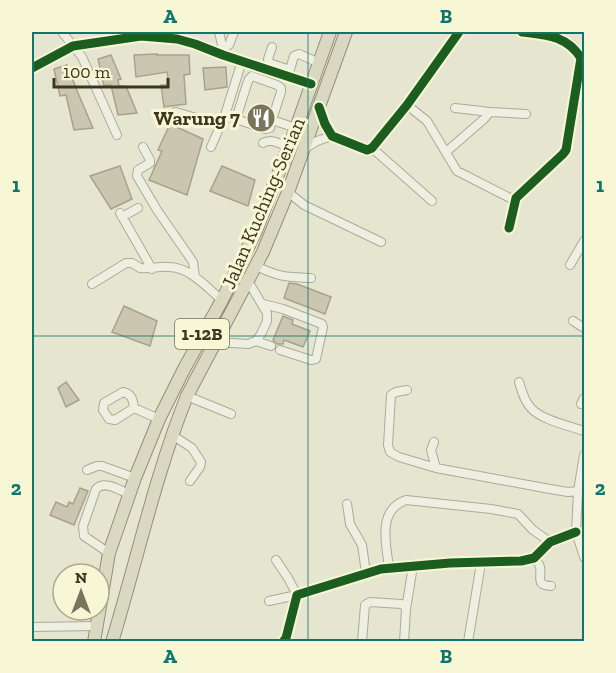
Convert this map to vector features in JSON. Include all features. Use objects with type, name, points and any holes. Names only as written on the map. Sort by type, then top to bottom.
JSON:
[{"type":"highway","name":"Jalan Kuching-Serian","points":[[94,642],[108,553],[135,478],[159,419],[256,231],[330,32]]},
{"type":"highway","name":"Jalan Kuching-Serian","points":[[112,642],[172,435],[187,396],[263,252],[288,192],[346,32]]},
{"type":"street","points":[[62,32],[82,57],[117,135]]},
{"type":"street","points":[[219,32],[223,52]]},
{"type":"street","points":[[223,52],[229,45],[234,32]]},
{"type":"street","points":[[319,107],[332,136],[367,150],[372,148],[407,105],[459,32]]},
{"type":"street","points":[[509,228],[516,198],[566,150],[581,58],[562,39],[522,32]]},
{"type":"street","points":[[32,68],[73,46],[141,34],[177,39],[223,52],[242,61],[289,73]]},
{"type":"street","points":[[272,47],[268,63],[311,84]]},
{"type":"street","points":[[289,73],[294,56],[297,54],[319,63]]},
{"type":"street","points":[[211,147],[225,115],[242,61]]},
{"type":"street","points":[[225,115],[236,119],[266,129],[270,128],[281,88],[252,76],[247,84],[236,119]]},
{"type":"street","points":[[407,105],[427,121],[457,171],[510,198],[516,198]]},
{"type":"street","points":[[455,108],[526,114]]},
{"type":"street","points":[[176,112],[220,125]]},
{"type":"street","points":[[446,152],[490,112]]},
{"type":"street","points":[[272,120],[296,128]]},
{"type":"street","points":[[304,149],[332,136]]},
{"type":"street","points":[[262,143],[274,142],[288,147]]},
{"type":"street","points":[[142,147],[150,162],[138,170],[137,176],[193,262],[195,277]]},
{"type":"street","points":[[372,148],[432,201]]},
{"type":"street","points":[[288,192],[304,205],[381,242]]},
{"type":"street","points":[[138,208],[121,215],[152,269]]},
{"type":"street","points":[[570,265],[585,242]]},
{"type":"street","points":[[92,284],[126,263],[152,269],[169,266],[181,268],[222,300]]},
{"type":"street","points":[[256,266],[275,275],[311,278]]},
{"type":"street","points":[[216,342],[248,344],[256,341],[261,334],[267,321],[267,313],[248,281]]},
{"type":"street","points":[[263,304],[322,324],[316,359],[311,360],[280,350]]},
{"type":"street","points":[[573,321],[585,328]]},
{"type":"street","points":[[256,341],[271,346]]},
{"type":"street","points":[[519,382],[525,400],[532,410],[544,418],[585,431]]},
{"type":"street","points":[[407,390],[391,395],[388,445],[390,452],[436,468],[568,492],[578,490]]},
{"type":"street","points":[[187,396],[231,414]]},
{"type":"street","points":[[134,408],[159,419]]},
{"type":"street","points":[[172,435],[192,448],[201,462],[190,481]]},
{"type":"street","points":[[434,442],[431,450],[436,468]]},
{"type":"street","points":[[585,455],[578,490],[576,532],[585,557]]},
{"type":"street","points":[[87,471],[102,466],[135,478]]},
{"type":"street","points":[[108,553],[84,536],[83,526],[96,489],[99,485],[104,484],[129,494]]},
{"type":"street","points":[[389,567],[385,531],[388,515],[398,503],[406,500],[518,514],[533,530],[550,542]]},
{"type":"street","points":[[347,504],[350,524],[362,544],[366,573]]},
{"type":"street","points":[[269,601],[297,595],[389,567],[520,561],[534,558],[550,542],[576,532]]},
{"type":"street","points":[[534,558],[539,564],[541,583],[551,586]]},
{"type":"street","points":[[276,560],[297,595],[283,642]]},
{"type":"street","points":[[468,642],[481,562]]},
{"type":"street","points":[[404,642],[406,609],[413,566]]},
{"type":"street","points":[[362,642],[365,605],[370,602],[401,604],[406,609]]},
{"type":"street","points":[[32,627],[96,626]]},
{"type":"building","points":[[111,55],[121,79],[118,80],[119,86],[126,86],[137,113],[118,115],[111,85],[104,86],[98,59]]},
{"type":"building","points":[[134,55],[189,55],[190,74],[184,75],[186,104],[164,107],[161,85],[169,85],[167,72],[136,77]]},
{"type":"building","points":[[67,65],[93,128],[74,130],[66,95],[60,96],[54,69]]},
{"type":"building","points":[[226,67],[227,87],[205,90],[203,68]]},
{"type":"building","points":[[170,124],[203,139],[187,195],[149,180],[162,151],[158,150]]},
{"type":"building","points":[[120,166],[132,199],[111,209],[90,176]]},
{"type":"building","points":[[222,166],[255,180],[248,206],[210,191]]},
{"type":"building","points":[[289,283],[331,297],[325,314],[284,298]]},
{"type":"building","points":[[124,306],[157,321],[150,346],[112,332]]},
{"type":"building","points":[[283,316],[293,320],[292,324],[310,331],[303,347],[284,340],[283,344],[277,344],[273,340]]},
{"type":"building","points":[[66,382],[79,400],[66,407],[58,388]]},
{"type":"building","points":[[80,488],[88,491],[74,525],[50,515],[56,502],[67,507],[69,502],[73,504]]},
{"type":"cycle path","points":[[319,107],[332,136],[367,150],[372,148],[407,105],[459,32]]},
{"type":"cycle path","points":[[509,228],[516,198],[566,150],[581,58],[562,40],[547,35],[522,32]]},
{"type":"cycle path","points":[[32,68],[73,46],[141,36],[177,39],[195,44],[311,84]]},
{"type":"cycle path","points":[[283,642],[297,595],[381,569],[450,563],[521,561],[534,558],[550,542],[576,532]]},
{"type":"place","name":"Warung 7","points":[[261,118]]}]
